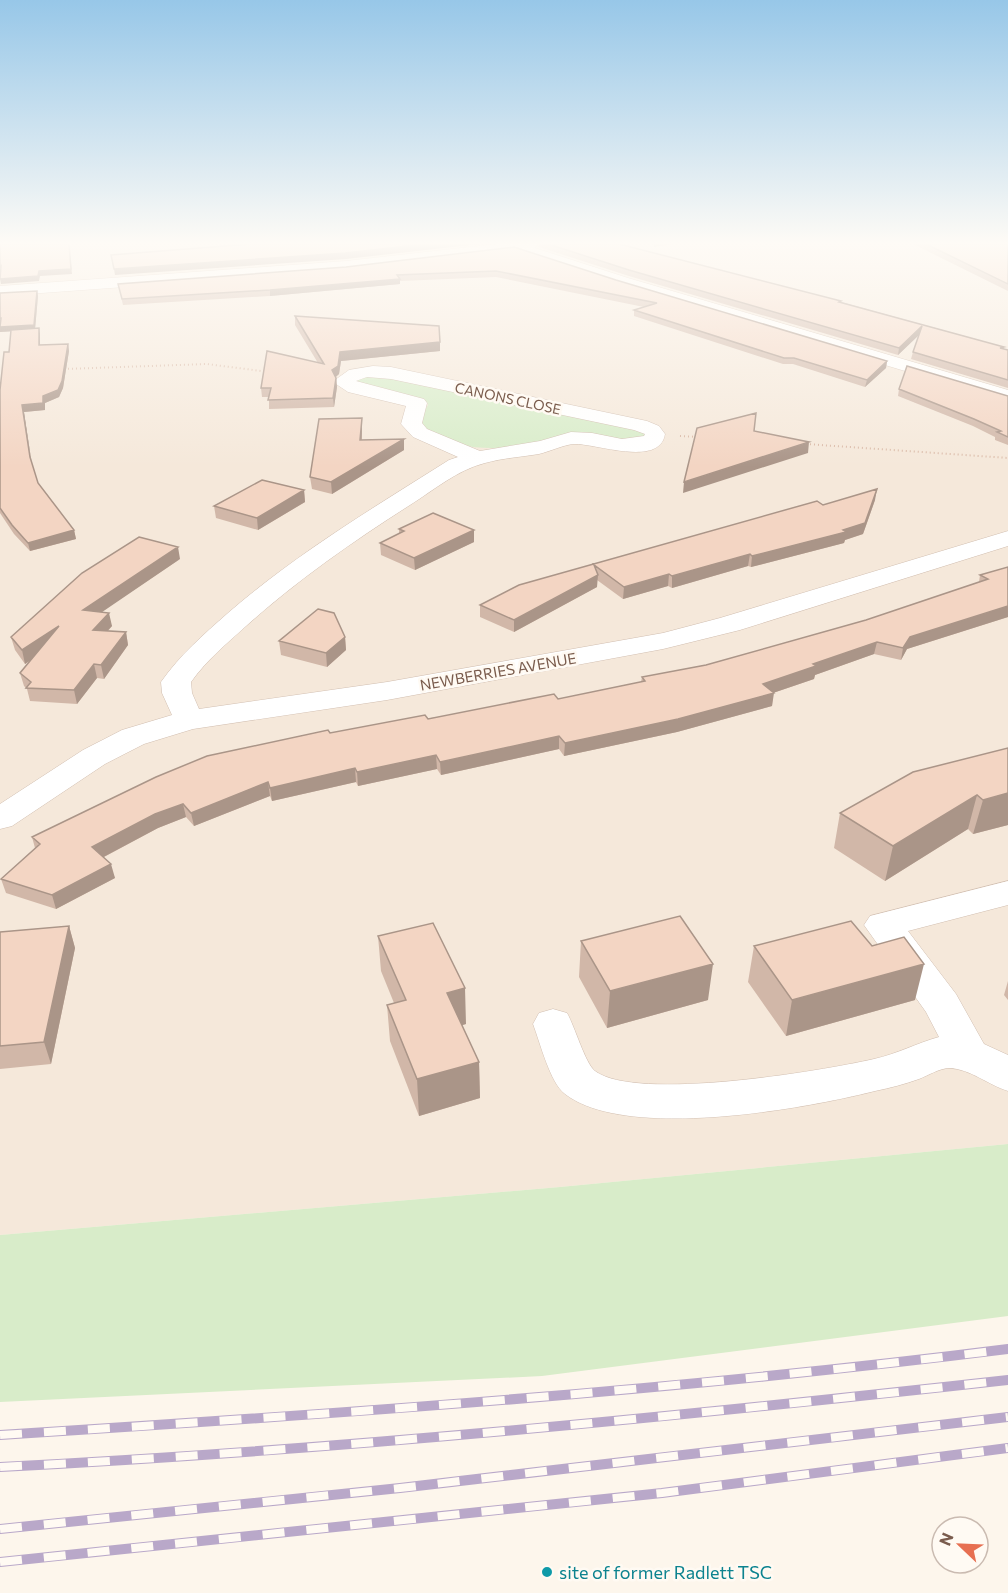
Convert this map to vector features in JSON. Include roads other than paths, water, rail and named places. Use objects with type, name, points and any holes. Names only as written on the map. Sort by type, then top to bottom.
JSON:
[{"type":"street","points":[[747,318],[1008,396]]},
{"type":"street","name":"CANONS CLOSE","points":[[363,372],[391,373],[640,425],[655,434],[654,440],[645,445],[621,446],[572,438],[542,446],[476,457],[420,433],[411,424],[417,404],[355,388],[346,384],[345,380],[363,372]]},
{"type":"street","points":[[189,720],[177,693],[177,682],[194,658],[269,591],[343,537],[457,465],[476,457]]},
{"type":"street","name":"NEWBERRIES AVENUE","points":[[0,819],[94,757],[134,737],[189,720],[387,691],[663,640],[730,624],[1008,538]]},
{"type":"street","points":[[969,1055],[942,1004],[883,925],[1008,893]]},
{"type":"street","points":[[553,1024],[578,1082],[593,1091],[613,1098],[676,1102],[794,1090],[903,1068],[938,1053],[951,1052],[969,1055],[989,1063],[1008,1075]]},
{"type":"railway","points":[[0,1435],[505,1400],[757,1377],[1008,1349]]},
{"type":"railway","points":[[0,1467],[379,1442],[757,1407],[1008,1380]]},
{"type":"railway","points":[[0,1529],[400,1488],[1008,1417]]},
{"type":"railway","points":[[0,1562],[662,1493],[1008,1448]]},
{"type":"place","name":"site of former Radlett TSC","points":[[547,1572]]}]
